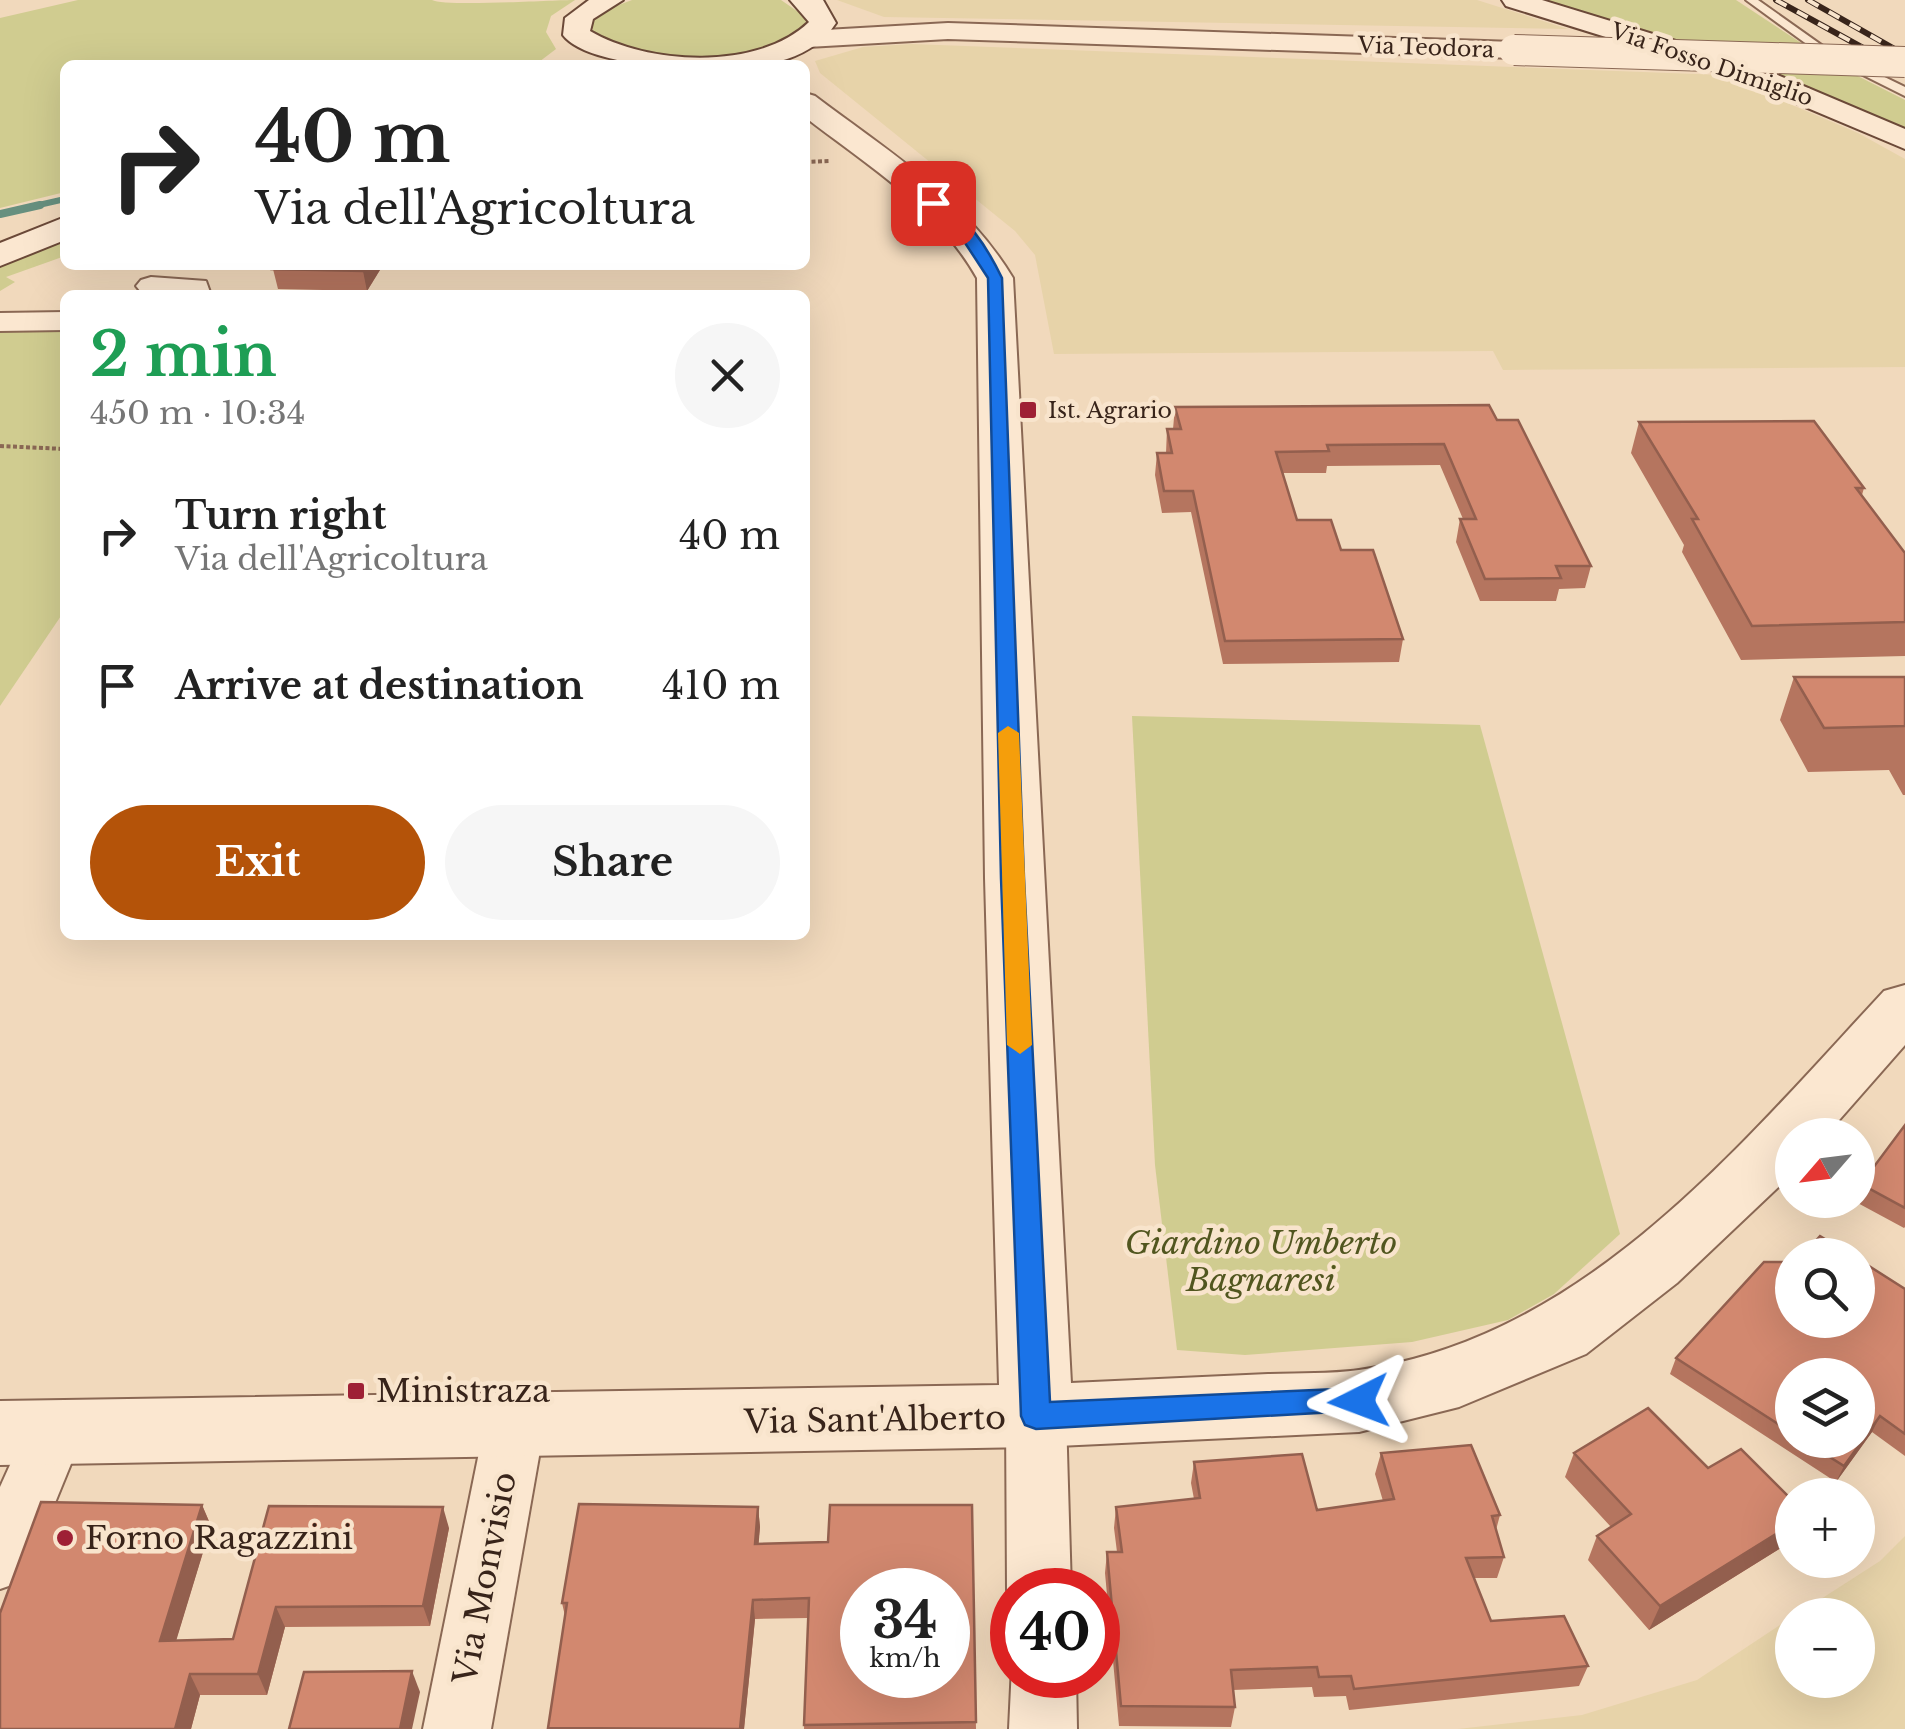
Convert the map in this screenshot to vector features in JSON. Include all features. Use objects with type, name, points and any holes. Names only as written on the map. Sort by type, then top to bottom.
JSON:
[{"type":"street","name":"Via Fosso Dimiglio","points":[[1515,0],[1744,72],[1905,140]]},
{"type":"street","points":[[605,1],[575,24],[581,39],[606,53],[646,60]]},
{"type":"street","points":[[807,2],[822,23],[808,40]]},
{"type":"street","name":"Via Teodora","points":[[807,2],[861,22],[948,31],[1905,62]]},
{"type":"street","name":"Via Teodora","points":[[776,58],[808,40],[948,31]]},
{"type":"street","points":[[566,60],[581,39]]},
{"type":"street","points":[[810,106],[959,224],[982,253],[995,278],[1012,878],[1036,1416],[1039,1568]]},
{"type":"street","points":[[0,246],[60,225]]},
{"type":"street","points":[[0,256],[60,226]]},
{"type":"street","points":[[151,286],[188,286],[196,290]]},
{"type":"street","points":[[10,319],[60,321]]},
{"type":"street","name":"Via Sant'Alberto","points":[[27,1432],[514,1428],[1036,1416],[1359,1401],[1458,1377],[1561,1333],[1653,1264],[1766,1160],[1905,1006]]},
{"type":"street","name":"Via Monvisio","points":[[457,1729],[514,1428]]},
{"type":"street","points":[[0,1560],[27,1432]]},
{"type":"street","points":[[1042,1698],[1043,1729]]},
{"type":"lane","points":[[1750,0],[1823,50],[1905,92]]},
{"type":"path","points":[[810,162],[838,161]]},
{"type":"path","points":[[0,446],[60,449]]},
{"type":"shaded area","points":[[837,0],[1477,0],[1568,29],[884,17]]},
{"type":"shaded area","points":[[912,44],[1722,75],[1858,133],[1905,159],[1905,367],[1503,370],[1493,351],[1054,354],[1035,255],[1015,231],[820,73],[815,61],[863,47]]},
{"type":"shaded area","points":[[1905,1536],[1905,1729],[1458,1729],[1582,1715],[1697,1680],[1775,1628],[1775,1698],[1875,1698],[1875,1598],[1822,1598],[1854,1578],[1875,1578],[1875,1564]]},
{"type":"green space","points":[[78,0],[575,0],[551,16],[546,32],[556,49],[542,60],[60,60],[60,193],[0,208],[0,18]]},
{"type":"green space","points":[[632,0],[781,0],[807,18],[798,33],[755,52],[670,58],[628,51],[593,33],[592,22],[603,11]]},
{"type":"green space","points":[[1538,0],[1736,0],[1818,54],[1703,50]]},
{"type":"green space","points":[[1736,62],[1836,65],[1905,100],[1905,131],[1804,86]]},
{"type":"green space","points":[[60,234],[60,258],[6,277],[15,282],[0,291],[0,264]]},
{"type":"green space","points":[[0,328],[60,329],[60,617],[0,706]]},
{"type":"green space","name":"Giardino Umberto Bagnaresi","points":[[1132,716],[1480,725],[1620,1234],[1554,1294],[1508,1320],[1412,1342],[1245,1355],[1177,1350],[1155,1165]]},
{"type":"building","points":[[1489,405],[1497,420],[1518,420],[1591,566],[1556,566],[1561,578],[1485,579],[1460,519],[1476,519],[1444,444],[1327,445],[1329,451],[1276,452],[1297,520],[1331,520],[1341,550],[1373,550],[1403,639],[1225,641],[1193,491],[1164,491],[1157,453],[1172,453],[1167,429],[1181,429],[1175,407]]},
{"type":"building","points":[[1814,421],[1864,488],[1856,488],[1905,553],[1905,622],[1752,626],[1692,519],[1698,519],[1639,422]]},
{"type":"building","points":[[1794,677],[1905,677],[1905,726],[1824,728]]},
{"type":"building","points":[[1905,1125],[1905,1208],[1875,1192],[1875,1165]]},
{"type":"building","points":[[1764,1262],[1775,1262],[1775,1338],[1875,1338],[1875,1270],[1905,1289],[1905,1434],[1880,1416],[1875,1423],[1875,1358],[1775,1358],[1775,1422],[1676,1358]]},
{"type":"building","points":[[1648,1408],[1708,1468],[1741,1449],[1775,1483],[1775,1535],[1660,1606],[1597,1536],[1631,1514],[1574,1453]]},
{"type":"building","points":[[1471,1445],[1500,1515],[1492,1516],[1504,1557],[1466,1558],[1491,1621],[1564,1616],[1588,1666],[1354,1689],[1351,1676],[1319,1677],[1317,1667],[1231,1670],[1235,1707],[1121,1706],[1120,1568],[1108,1568],[1107,1552],[1122,1552],[1116,1507],[1200,1498],[1194,1462],[1302,1454],[1317,1510],[1394,1499],[1381,1453]]},
{"type":"building","points":[[1831,1458],[1850,1458],[1844,1466]]},
{"type":"building","points":[[41,1502],[202,1505],[160,1641],[233,1639],[269,1506],[443,1507],[423,1606],[276,1607],[258,1674],[190,1674],[175,1729],[0,1729],[0,1613]]},
{"type":"building","points":[[579,1504],[758,1507],[755,1544],[828,1542],[830,1505],[972,1505],[976,1722],[804,1725],[809,1598],[753,1600],[740,1729],[548,1728],[567,1603],[562,1603]]},
{"type":"building","points":[[412,1671],[400,1729],[289,1729],[304,1672]]},
{"type":"waterway","points":[[30,207],[60,200]]},
{"type":"waterway","points":[[0,214],[40,205]]},
{"type":"railway","points":[[1776,0],[1905,71]]},
{"type":"railway","points":[[1808,0],[1905,55]]},
{"type":"slow traffic","points":[[1008,733],[1020,1045]]},
{"type":"place","name":"Ist. Agrario","points":[[1028,410]]},
{"type":"place","name":"Ministraza","points":[[356,1391]]},
{"type":"place","name":"Forno Ragazzini","points":[[65,1538]]},
{"type":"route","points":[[933,203],[959,224],[982,253],[995,278],[1012,878],[1036,1416],[1359,1401]]}]
